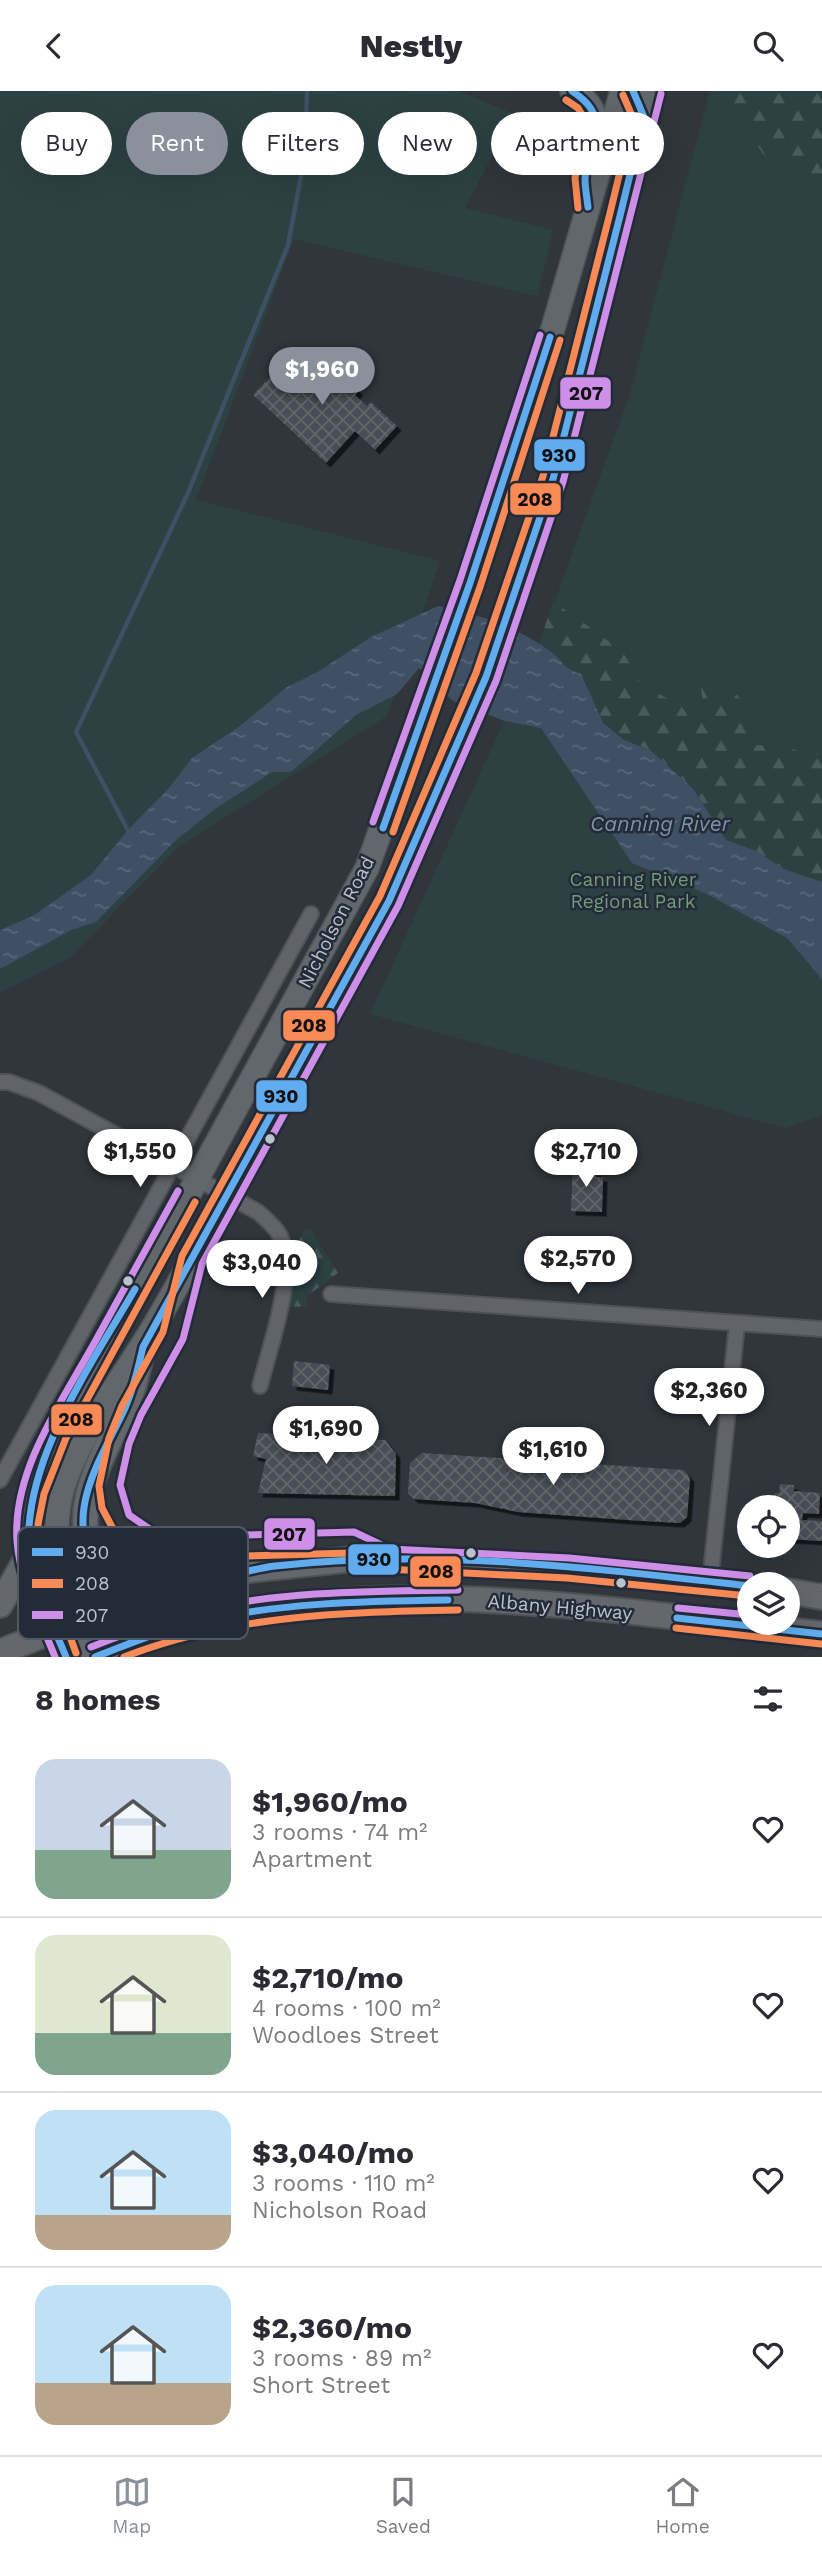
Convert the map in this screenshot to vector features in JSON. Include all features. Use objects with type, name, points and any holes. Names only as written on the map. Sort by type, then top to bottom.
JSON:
[{"type":"highway","points":[[85,1527],[88,1495],[99,1460],[133,1388],[143,1347]]},
{"type":"highway","name":"Albany Highway","points":[[248,1571],[272,1566],[363,1558],[568,1568],[737,1584]]},
{"type":"highway","points":[[0,1605],[18,1574]]},
{"type":"highway","points":[[800,1593],[822,1597]]},
{"type":"highway","name":"Albany Highway","points":[[248,1612],[273,1607],[372,1601],[473,1600],[568,1606],[822,1634]]},
{"type":"highway","name":"Albany Highway","points":[[0,1652],[33,1639]]},
{"type":"highway","name":"Albany Highway","points":[[94,1657],[145,1639]]},
{"type":"main road","points":[[572,91],[593,109],[598,127],[585,179],[588,207]]},
{"type":"main road","name":"Nicholson Road","points":[[30,1527],[31,1505],[43,1463],[367,868],[470,583],[540,373],[622,91]]},
{"type":"main road","points":[[633,91],[642,112]]},
{"type":"main road","name":"Nicholson Road","points":[[645,112],[651,91]]},
{"type":"main road","name":"Nicholson Road","points":[[57,1527],[59,1503],[69,1472],[95,1421],[118,1381],[143,1347],[389,901],[445,776],[522,575],[559,455],[629,175]]},
{"type":"main road","name":"Nicholson Road","points":[[66,1657],[67,1639]]},
{"type":"main road","name":"Nicholson Road","points":[[79,1639],[94,1657]]},
{"type":"street","name":"Nicholson Road","points":[[0,1480],[311,914]]},
{"type":"street","points":[[0,1083],[9,1082],[39,1093],[258,1212],[272,1224],[281,1237],[288,1270],[260,1387]]},
{"type":"street","points":[[331,1294],[822,1329]]},
{"type":"street","points":[[710,1581],[737,1324]]},
{"type":"green space","points":[[0,91],[459,91],[509,112],[491,112],[491,158],[465,208],[553,230],[537,296],[294,239],[196,500],[440,561],[387,716],[178,847],[70,958],[0,993]]},
{"type":"green space","name":"Canning River Regional Park","points":[[710,91],[822,91],[822,1115],[786,1128],[370,1014],[539,645],[629,397]]},
{"type":"green space","points":[[710,91],[822,91],[822,186],[808,171],[764,155],[738,120],[707,100]]},
{"type":"green space","points":[[553,601],[622,651],[641,683],[682,707],[692,723],[703,707],[701,687],[713,679],[733,692],[746,705],[751,721],[749,745],[785,746],[822,761],[822,882],[784,869],[756,851],[726,840],[693,789],[650,750],[613,734],[603,723],[581,674],[568,668],[539,645]]},
{"type":"green space","points":[[305,1229],[311,1230],[338,1273],[307,1296],[307,1307],[285,1306],[294,1257]]},
{"type":"water","name":"Canning River","points":[[438,606],[497,623],[539,643],[566,667],[581,674],[603,723],[624,740],[650,750],[693,789],[726,840],[756,851],[784,869],[822,882],[822,979],[787,938],[707,894],[632,863],[541,728],[505,721],[453,701],[419,668],[397,694],[356,715],[291,772],[272,772],[215,809],[176,840],[96,922],[71,930],[0,969],[0,930],[33,916],[91,875],[128,830],[169,788],[192,758],[240,726],[287,687],[316,673],[371,637]]},
{"type":"building","points":[[318,354],[359,391],[355,395],[367,406],[371,402],[397,426],[375,450],[355,431],[326,463],[253,395],[286,360],[291,364],[299,355],[309,364]]},
{"type":"building","points":[[573,1162],[588,1162],[588,1171],[597,1171],[596,1177],[603,1177],[602,1212],[571,1211]]},
{"type":"building","points":[[294,1361],[330,1365],[328,1390],[292,1386]]},
{"type":"building","points":[[258,1433],[385,1440],[396,1454],[395,1496],[258,1493],[266,1459],[253,1456]]},
{"type":"building","points":[[422,1453],[684,1470],[690,1478],[687,1517],[680,1523],[628,1520],[518,1512],[475,1503],[414,1499],[408,1493],[410,1463]]},
{"type":"building","points":[[780,1484],[794,1485],[794,1491],[820,1493],[819,1514],[803,1513],[802,1520],[822,1521],[822,1541],[800,1540],[800,1495],[775,1495],[779,1493]]},
{"type":"waterway","points":[[131,836],[76,732],[188,493],[288,245],[305,155],[307,91]]},
{"type":"transit line","name":"930","points":[[572,91],[585,101],[596,121],[585,179],[588,207]]},
{"type":"transit line","name":"930","points":[[83,1527],[85,1499],[91,1480],[128,1400],[143,1347],[389,901],[486,677],[553,479],[620,216],[644,117],[633,91]]},
{"type":"transit line","name":"207","points":[[147,1527],[129,1515],[120,1485],[129,1444],[141,1415],[183,1339],[202,1264],[398,906],[496,681],[563,482],[661,94]]},
{"type":"transit line","name":"208","points":[[112,1527],[102,1508],[99,1486],[109,1438],[122,1406],[163,1332],[182,1256],[380,896],[476,673],[543,476],[610,213],[633,118],[623,95]]},
{"type":"transit line","name":"208","points":[[566,100],[578,108],[586,121],[575,178],[578,208]]},
{"type":"transit line","name":"207","points":[[373,822],[460,580],[540,335]]},
{"type":"transit line","name":"930","points":[[383,828],[470,583],[550,337]]},
{"type":"transit line","name":"208","points":[[393,832],[480,587],[560,340]]},
{"type":"transit line","name":"207","points":[[18,1548],[18,1514],[23,1488],[42,1436],[178,1191]]},
{"type":"transit line","name":"208","points":[[38,1527],[44,1494],[66,1438],[195,1202]]},
{"type":"transit line","name":"930","points":[[30,1527],[37,1483],[63,1415],[135,1289]]},
{"type":"transit line","name":"207","points":[[248,1535],[354,1532],[390,1549],[569,1558],[737,1575]]},
{"type":"transit line","name":"208","points":[[248,1556],[351,1553],[385,1569],[567,1578],[737,1595]]},
{"type":"transit line","name":"930","points":[[248,1571],[334,1561],[453,1560],[572,1567],[737,1585]]},
{"type":"transit line","name":"207","points":[[248,1601],[321,1594],[458,1590]]},
{"type":"transit line","name":"930","points":[[248,1612],[351,1602],[448,1600]]},
{"type":"transit line","name":"207","points":[[678,1608],[737,1614]]},
{"type":"transit line","name":"208","points":[[248,1624],[373,1612],[458,1610]]},
{"type":"transit line","name":"930","points":[[677,1618],[822,1634]]},
{"type":"transit line","name":"208","points":[[676,1628],[821,1644]]},
{"type":"transit line","name":"207","points":[[48,1639],[55,1657]]},
{"type":"transit line","name":"930","points":[[58,1639],[66,1657]]},
{"type":"transit line","name":"208","points":[[71,1639],[76,1653]]},
{"type":"transit line","name":"207","points":[[91,1647],[113,1639]]},
{"type":"transit line","name":"930","points":[[95,1657],[142,1639]]},
{"type":"transit line","name":"208","points":[[124,1657],[180,1639]]}]
